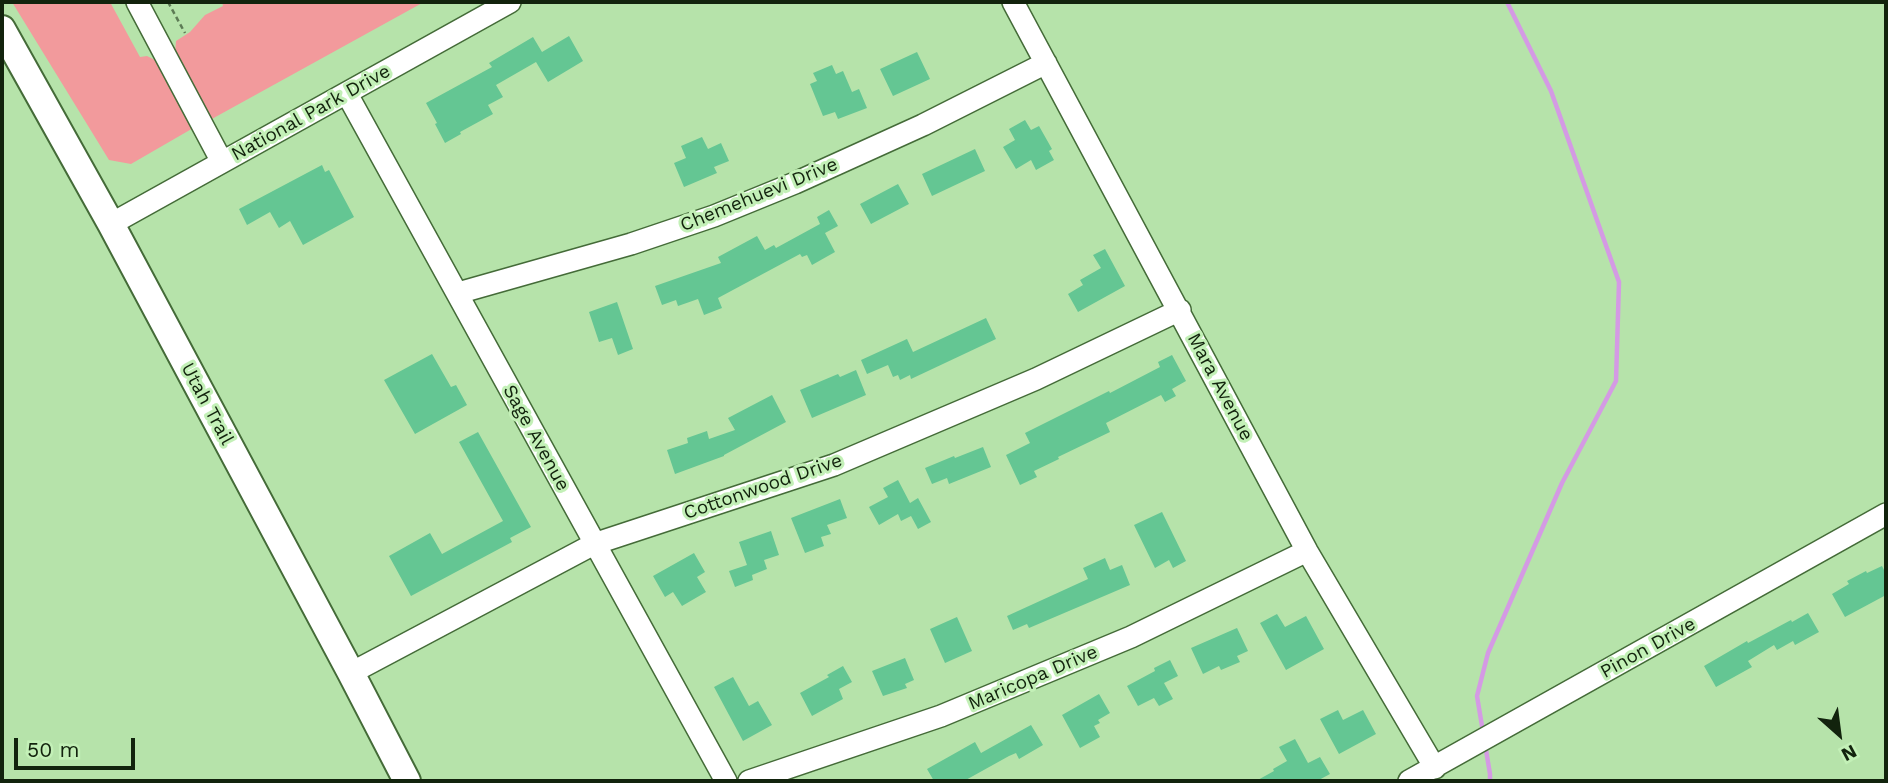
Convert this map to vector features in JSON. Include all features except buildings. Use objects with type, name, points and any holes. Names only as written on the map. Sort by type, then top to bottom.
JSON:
[{"type":"main road","name":"Utah Trail","points":[[2,29],[111,224],[407,781]]},
{"type":"street","points":[[137,2],[222,162]]},
{"type":"street","name":"National Park Drive","points":[[111,224],[510,2]]},
{"type":"street","name":"Mara Avenue","points":[[1013,2],[1307,551],[1435,768]]},
{"type":"street","name":"Chemehuevi Drive","points":[[458,293],[631,244],[714,216],[923,125],[1046,63]]},
{"type":"street","name":"Sage Avenue","points":[[347,94],[726,781]]},
{"type":"street","name":"Cottonwood Drive","points":[[351,673],[594,544],[834,465],[1036,379],[1180,310]]},
{"type":"street","name":"Pinon Drive","points":[[1409,781],[1886,514]]},
{"type":"street","name":"Maricopa Drive","points":[[748,781],[954,711],[1131,637],[1307,551]]},
{"type":"path","points":[[168,2],[185,33]]},
{"type":"shaded area","points":[[12,2],[110,2],[140,57],[147,56],[159,62],[195,127],[131,164],[109,160]]},
{"type":"shaded area","points":[[222,2],[424,2],[210,120],[175,54],[176,41],[190,32],[205,15],[223,6]]},
{"type":"waterway","points":[[1483,732],[1477,696],[1488,653],[1562,483],[1616,381],[1619,282],[1551,91],[1507,2]]},
{"type":"waterway","points":[[1485,744],[1490,781]]}]
